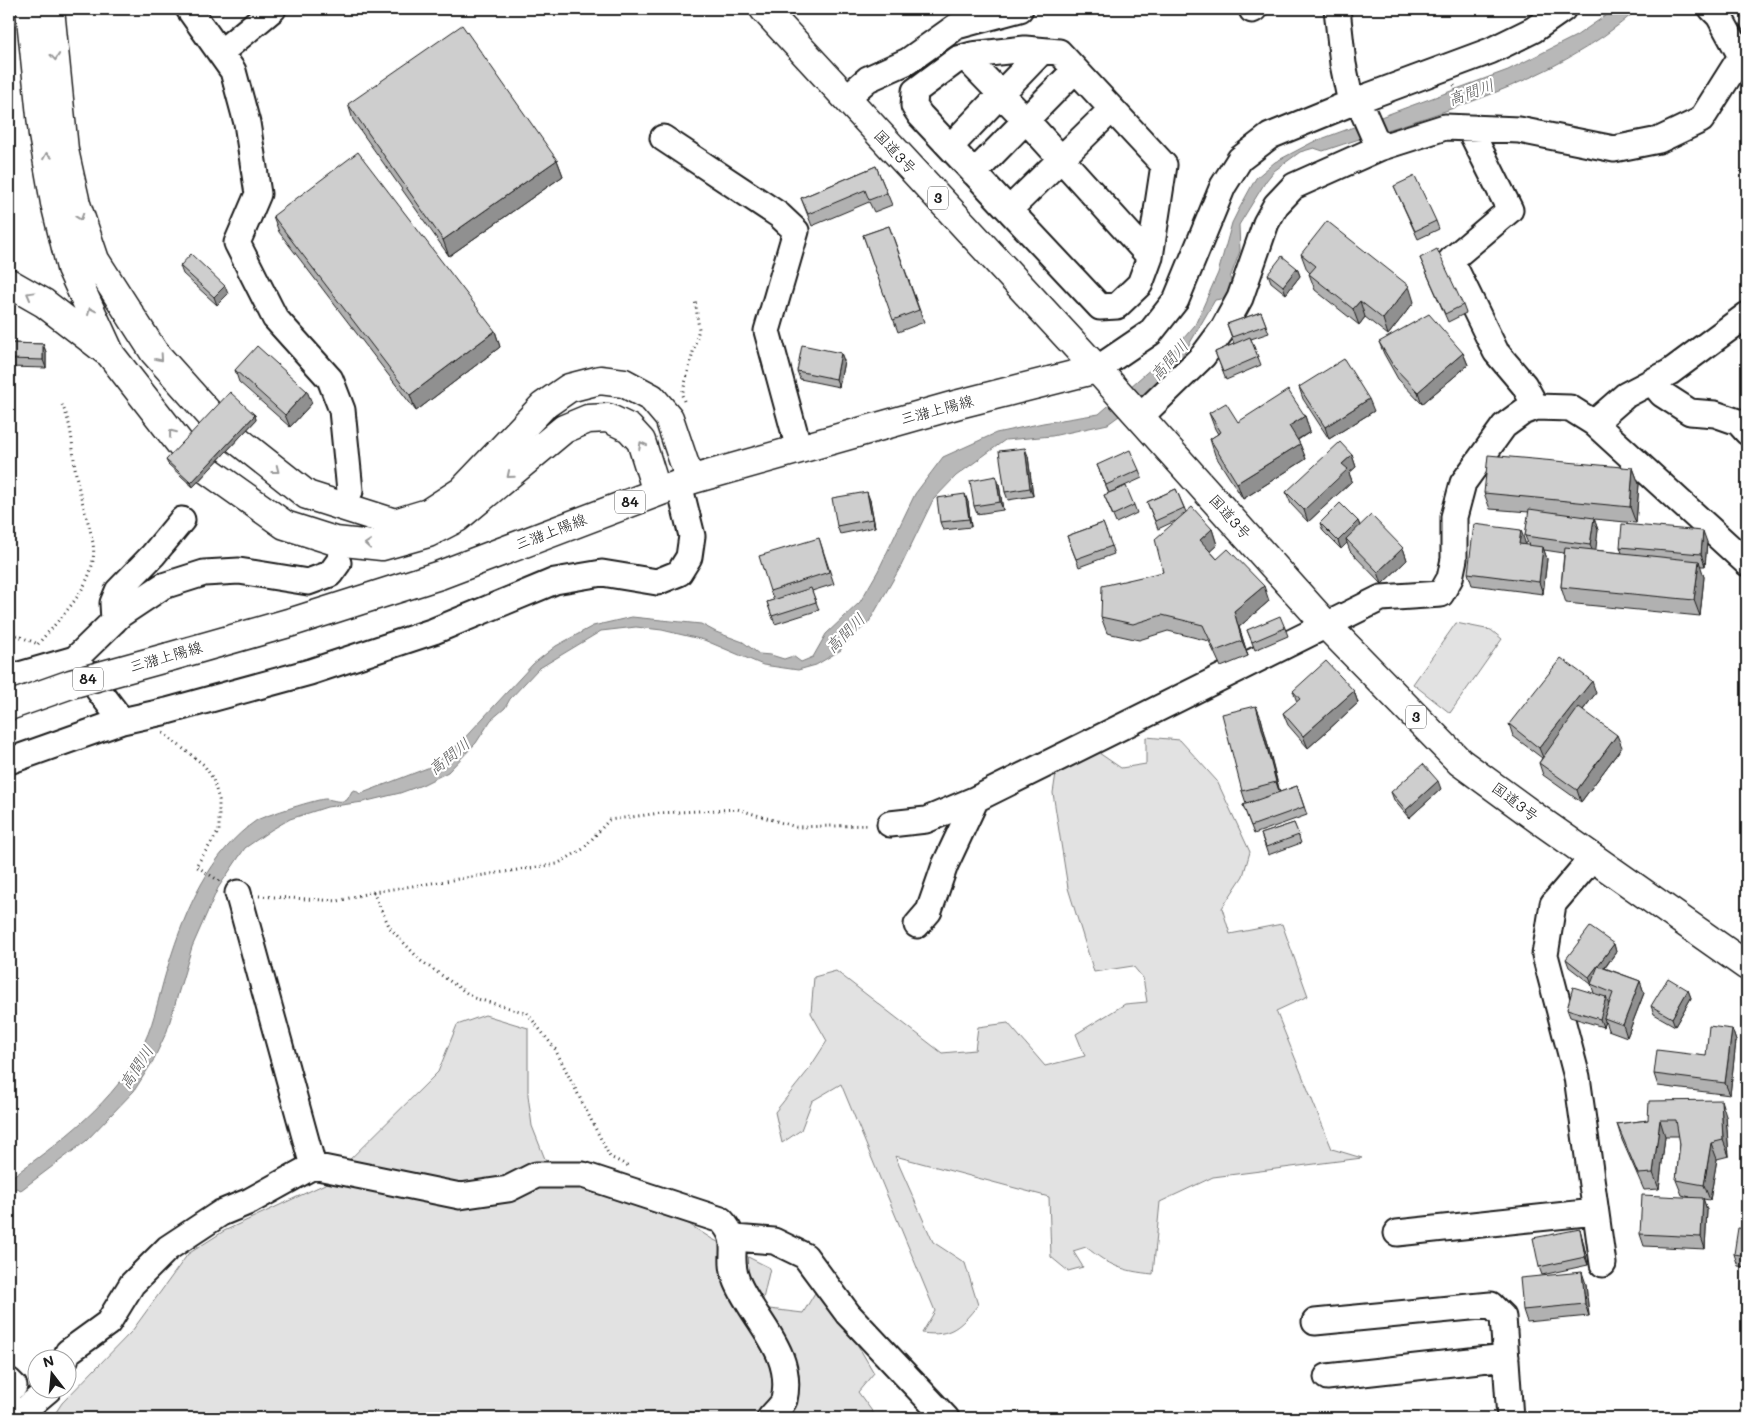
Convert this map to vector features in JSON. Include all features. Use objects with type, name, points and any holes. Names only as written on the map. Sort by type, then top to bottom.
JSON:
[{"type":"main road","points":[[30,9],[43,135],[55,203],[71,268],[111,355],[192,459],[286,525],[335,541],[382,546],[428,534],[457,518],[564,429],[588,419],[608,418],[629,428],[675,485]]},
{"type":"main road","name":"国道3号","points":[[764,9],[1137,414],[1328,627],[1460,762],[1592,858],[1747,966]]},
{"type":"main road","points":[[52,14],[64,150],[76,204],[95,260],[154,352],[221,427],[307,495],[394,523],[428,513],[462,491],[543,406],[569,388],[600,380],[624,383],[652,398],[669,418],[675,485]]},
{"type":"main road","points":[[9,283],[44,302],[111,355]]},
{"type":"main road","name":"三潴上陽線","points":[[9,706],[70,684],[292,622],[440,575],[675,485],[959,404],[1104,378]]},
{"type":"street","points":[[189,9],[233,71],[247,123],[258,194],[237,243],[274,318],[330,378],[342,410],[350,492]]},
{"type":"street","points":[[220,53],[273,9]]},
{"type":"street","points":[[846,98],[868,79],[908,61],[958,26],[1020,9]]},
{"type":"street","points":[[1337,9],[1343,64],[1358,105],[1377,145]]},
{"type":"street","points":[[1104,378],[1150,333],[1176,300],[1223,186],[1240,158],[1270,136],[1358,105],[1490,51],[1532,30],[1563,9]]},
{"type":"street","points":[[1137,414],[1203,356],[1223,329],[1240,298],[1266,223],[1276,205],[1294,186],[1377,145],[1467,120],[1614,149],[1659,140],[1701,120],[1745,61],[1719,16],[1712,9]]},
{"type":"street","points":[[1025,50],[1042,51],[1059,52],[1164,165],[1150,257],[1140,284],[1117,306],[1100,307],[920,115],[914,106],[915,91],[958,59],[1025,50]]},
{"type":"street","points":[[950,147],[1042,51]]},
{"type":"street","points":[[965,57],[1026,120],[1060,160],[1150,257]]},
{"type":"street","points":[[908,61],[927,82]]},
{"type":"street","points":[[974,173],[1006,154],[1026,120],[1057,101],[1075,70]]},
{"type":"street","points":[[1009,210],[1112,109]]},
{"type":"street","points":[[1467,120],[1510,210],[1452,260],[1496,352],[1524,385],[1536,407]]},
{"type":"street","points":[[663,138],[779,215],[796,231],[767,331],[799,449]]},
{"type":"street","points":[[1594,424],[1626,395],[1670,372],[1747,315]]},
{"type":"street","points":[[1652,382],[1662,394],[1690,412],[1715,414],[1738,422],[1747,432]]},
{"type":"street","points":[[890,824],[926,820],[976,799],[1328,627],[1381,598],[1441,594],[1450,578],[1454,558],[1454,516],[1463,483],[1504,426],[1523,412],[1536,407],[1570,408],[1594,424],[1747,563]]},
{"type":"street","points":[[9,761],[132,719],[310,672],[434,631],[555,581],[602,573],[657,582],[680,572],[689,557],[692,536],[675,485]]},
{"type":"street","points":[[114,621],[113,603],[118,591],[153,555],[182,520]]},
{"type":"street","points":[[9,678],[65,662],[114,621],[163,586],[204,573],[239,571],[308,582],[330,574],[338,563]]},
{"type":"street","points":[[65,662],[132,719]]},
{"type":"street","points":[[917,924],[929,912],[945,865],[976,799]]},
{"type":"street","points":[[1592,858],[1553,904],[1545,954],[1577,1077],[1603,1264]]},
{"type":"street","points":[[232,889],[313,1166]]},
{"type":"street","points":[[71,1350],[108,1323],[132,1284],[168,1248],[221,1213],[250,1201],[313,1166],[460,1196],[508,1189],[536,1175],[583,1175],[727,1229],[774,1241],[805,1256],[848,1314],[946,1418]]},
{"type":"street","points":[[1397,1232],[1595,1212]]},
{"type":"street","points":[[727,1229],[737,1281],[776,1343],[784,1375],[784,1402],[770,1418]]},
{"type":"street","points":[[1315,1322],[1491,1305],[1503,1317],[1510,1418]]},
{"type":"street","points":[[1327,1376],[1506,1356]]},
{"type":"street","points":[[10,1392],[23,1411],[36,1400]]},
{"type":"path","points":[[1451,77],[1467,120]]},
{"type":"path","points":[[687,410],[682,395],[699,330],[696,299]]},
{"type":"path","points":[[38,644],[72,604],[88,580],[94,560],[93,544],[77,479],[68,417],[62,405]]},
{"type":"path","points":[[9,628],[16,635],[38,644],[65,662]]},
{"type":"path","points":[[132,719],[204,765],[213,779],[219,800],[219,831],[196,866],[232,889],[285,899],[338,901],[373,892],[556,864],[583,849],[608,820],[660,813],[737,809],[796,826],[890,824]]},
{"type":"path","points":[[373,892],[390,928],[422,961],[474,998],[527,1013],[555,1049],[610,1156],[636,1169]]},
{"type":"shaded area","points":[[1747,9],[1747,27],[1735,10]]},
{"type":"shaded area","points":[[1456,623],[1491,630],[1502,639],[1450,713],[1413,684]]},
{"type":"shaded area","points":[[1146,737],[1180,740],[1217,781],[1250,852],[1243,876],[1222,908],[1230,934],[1282,924],[1308,996],[1276,1011],[1332,1149],[1362,1158],[1213,1177],[1160,1202],[1153,1274],[1117,1266],[1102,1259],[1086,1247],[1073,1251],[1083,1267],[1068,1271],[1051,1257],[1049,1197],[895,1156],[933,1242],[965,1263],[978,1305],[960,1325],[948,1332],[922,1333],[935,1311],[841,1084],[812,1101],[801,1130],[782,1143],[775,1112],[807,1072],[827,1041],[811,1013],[814,977],[836,971],[942,1053],[975,1050],[978,1027],[1008,1023],[1045,1066],[1085,1056],[1076,1034],[1125,1004],[1147,1002],[1143,978],[1133,966],[1094,972],[1068,888],[1053,793],[1056,773],[1099,753],[1121,768],[1146,764]]},
{"type":"shaded area","points":[[485,1015],[528,1028],[528,1095],[532,1126],[545,1159],[580,1179],[684,1221],[712,1239],[770,1268],[761,1308],[803,1313],[819,1286],[874,1373],[858,1392],[877,1418],[52,1418],[65,1400],[78,1400],[78,1387],[132,1331],[188,1254],[224,1231],[325,1184],[438,1072],[457,1025]]},
{"type":"water","name":"高間川","points":[[1615,9],[1638,9],[1604,36],[1567,59],[1528,78],[1447,110],[1323,151],[1314,148],[1300,152],[1274,171],[1239,225],[1240,251],[1230,278],[1233,284],[1227,298],[1215,300],[1183,355],[1182,365],[1152,392],[1108,424],[1052,436],[1005,440],[956,476],[933,500],[901,566],[869,622],[841,647],[841,650],[816,665],[798,670],[763,665],[704,640],[662,630],[636,627],[601,631],[538,669],[510,699],[505,708],[491,720],[476,743],[448,772],[400,793],[363,802],[327,807],[290,819],[245,848],[218,888],[192,947],[167,1031],[153,1061],[134,1091],[86,1141],[21,1190],[16,1188],[9,1194],[9,1179],[85,1119],[118,1084],[132,1064],[144,1043],[155,1014],[175,943],[191,903],[201,884],[226,849],[240,833],[257,820],[322,799],[344,801],[347,800],[352,791],[355,790],[360,794],[430,767],[459,744],[533,664],[556,646],[593,626],[632,617],[701,624],[743,642],[759,654],[784,659],[793,656],[801,662],[813,657],[826,634],[860,602],[878,571],[915,494],[943,457],[996,433],[1099,414],[1153,367],[1166,359],[1195,325],[1218,273],[1232,223],[1256,178],[1275,162],[1313,142],[1508,70],[1576,36]]},
{"type":"building","points":[[462,25],[557,160],[443,240],[348,104]]},
{"type":"building","points":[[358,152],[495,331],[410,395],[273,216]]},
{"type":"building","points":[[876,166],[887,193],[869,200],[865,190],[808,214],[801,198]]},
{"type":"building","points":[[1415,176],[1436,221],[1415,231],[1394,186]]},
{"type":"building","points":[[1327,221],[1409,286],[1383,319],[1360,301],[1353,309],[1309,274],[1316,266],[1301,254]]},
{"type":"building","points":[[889,226],[919,310],[893,320],[863,235]]},
{"type":"building","points":[[1437,249],[1463,305],[1445,314],[1420,258]]},
{"type":"building","points":[[191,254],[225,286],[214,297],[180,266]]},
{"type":"building","points":[[1282,256],[1297,268],[1283,286],[1268,274]]},
{"type":"building","points":[[1261,312],[1266,325],[1232,337],[1227,324]]},
{"type":"building","points":[[1429,314],[1463,353],[1418,392],[1394,367],[1379,342]]},
{"type":"building","points":[[1250,337],[1258,357],[1223,372],[1215,352]]},
{"type":"building","points":[[9,343],[43,344],[43,360],[9,359]]},
{"type":"building","points":[[802,345],[841,353],[836,379],[797,371]]},
{"type":"building","points":[[257,346],[307,391],[285,415],[235,370]]},
{"type":"building","points":[[1344,359],[1369,399],[1325,427],[1299,387]]},
{"type":"building","points":[[1288,390],[1305,416],[1289,426],[1300,444],[1237,483],[1210,439],[1221,432],[1209,413],[1226,403],[1238,422]]},
{"type":"building","points":[[230,392],[255,415],[191,483],[166,460]]},
{"type":"building","points":[[1340,442],[1352,455],[1342,464],[1348,469],[1304,510],[1286,492]]},
{"type":"building","points":[[1025,448],[1030,488],[1005,492],[999,451]]},
{"type":"building","points":[[1130,450],[1139,470],[1106,485],[1097,465]]},
{"type":"building","points":[[1488,455],[1633,468],[1630,507],[1484,493]]},
{"type":"building","points":[[996,476],[1000,502],[974,506],[970,481]]},
{"type":"building","points":[[1126,486],[1134,505],[1113,515],[1104,495]]},
{"type":"building","points":[[1176,489],[1184,508],[1155,521],[1147,502]]},
{"type":"building","points":[[867,492],[872,519],[837,526],[832,498]]},
{"type":"building","points":[[965,494],[969,519],[940,522],[937,498]]},
{"type":"building","points":[[1340,503],[1358,521],[1338,541],[1320,523]]},
{"type":"building","points":[[1192,507],[1212,529],[1200,540],[1217,559],[1228,549],[1264,586],[1234,611],[1242,641],[1215,651],[1203,625],[1162,615],[1133,624],[1101,617],[1102,586],[1163,572],[1155,539]]},
{"type":"building","points":[[1529,509],[1594,518],[1590,545],[1525,536]]},
{"type":"building","points":[[1371,515],[1403,548],[1378,572],[1346,539]]},
{"type":"building","points":[[1103,523],[1112,546],[1076,559],[1067,536]]},
{"type":"building","points":[[1474,524],[1521,530],[1519,544],[1543,547],[1539,582],[1468,573]]},
{"type":"building","points":[[1622,524],[1703,531],[1701,554],[1620,547]]},
{"type":"building","points":[[819,538],[829,572],[770,591],[759,556]]},
{"type":"building","points":[[1565,547],[1699,561],[1694,600],[1561,587]]},
{"type":"building","points":[[811,588],[816,602],[772,616],[767,602]]},
{"type":"building","points":[[1280,616],[1285,628],[1252,642],[1247,630]]},
{"type":"building","points":[[1561,658],[1592,681],[1539,748],[1509,724]]},
{"type":"building","points":[[1326,661],[1354,691],[1303,736],[1283,713],[1300,699],[1293,691]]},
{"type":"building","points":[[1256,706],[1276,782],[1242,791],[1222,714]]},
{"type":"building","points":[[1579,707],[1617,735],[1577,790],[1539,763]]},
{"type":"building","points":[[1423,764],[1438,781],[1406,810],[1391,792]]},
{"type":"building","points":[[1297,786],[1304,807],[1251,826],[1243,805]]},
{"type":"building","points":[[1294,823],[1299,835],[1266,847],[1261,834]]},
{"type":"building","points":[[1590,927],[1614,944],[1589,977],[1566,959]]},
{"type":"building","points":[[1598,966],[1640,981],[1623,1025],[1604,1018],[1613,993],[1591,984]]},
{"type":"building","points":[[1668,978],[1688,990],[1672,1018],[1651,1006]]},
{"type":"building","points":[[1573,987],[1606,997],[1600,1019],[1567,1009]]},
{"type":"building","points":[[1709,1026],[1732,1029],[1725,1083],[1654,1074],[1657,1050],[1706,1056]]},
{"type":"building","points":[[1747,1066],[1747,1082],[1742,1080]]},
{"type":"building","points":[[1721,1100],[1723,1140],[1711,1143],[1704,1185],[1676,1180],[1680,1144],[1676,1120],[1660,1120],[1653,1173],[1638,1174],[1617,1124],[1648,1120],[1649,1101]]},
{"type":"building","points":[[1642,1195],[1703,1198],[1701,1237],[1640,1234]]},
{"type":"building","points":[[1738,1228],[1747,1229],[1747,1256],[1734,1254]]},
{"type":"building","points":[[1580,1229],[1585,1257],[1539,1267],[1533,1238]]},
{"type":"building","points":[[1582,1272],[1585,1304],[1523,1310],[1520,1278]]}]
